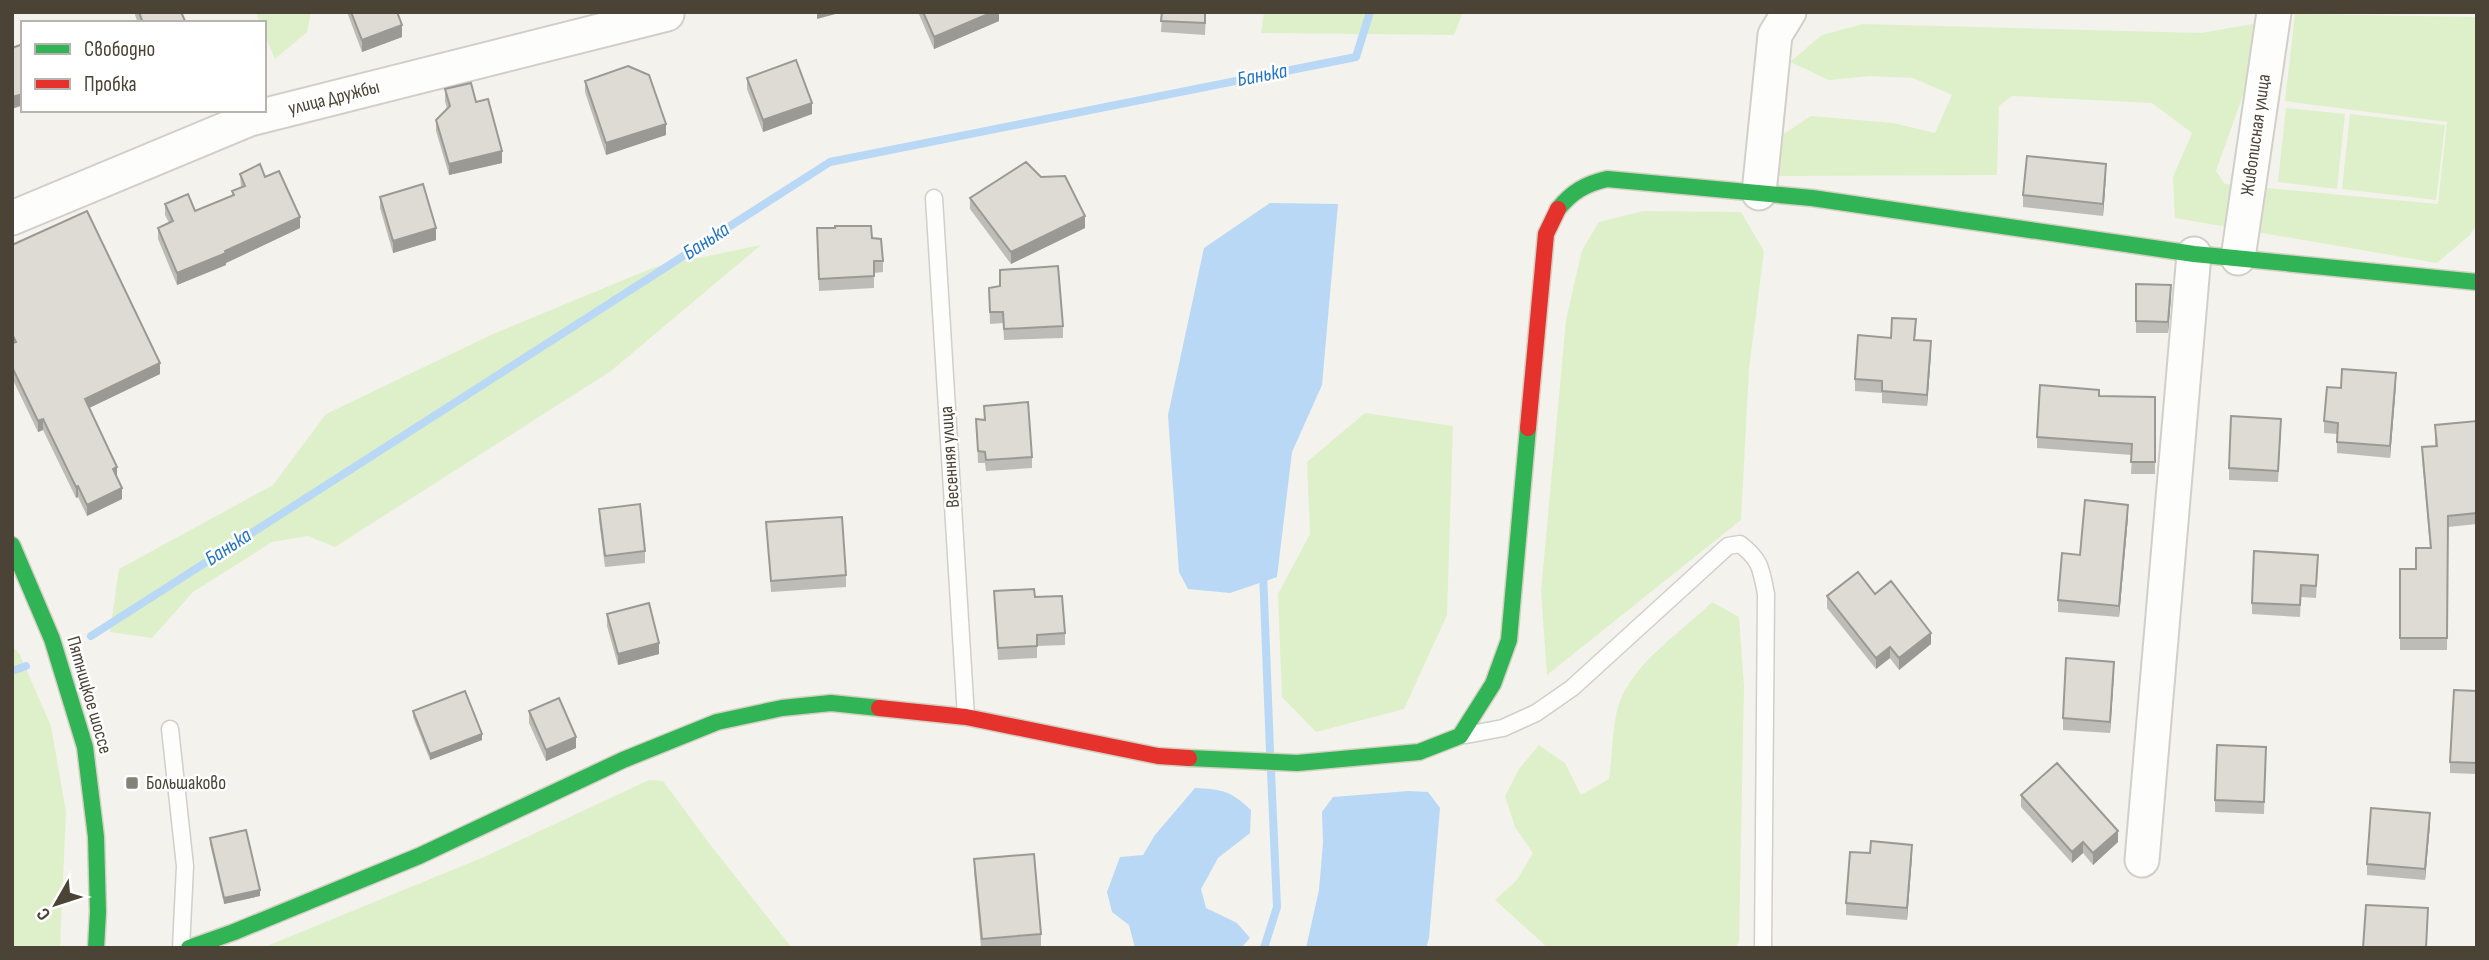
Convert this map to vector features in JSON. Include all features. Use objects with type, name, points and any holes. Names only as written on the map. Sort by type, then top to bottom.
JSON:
[{"type":"street","points":[[1759,193],[1775,35],[1789,12]]},
{"type":"street","name":"Живописная улица","points":[[2238,258],[2274,12]]},
{"type":"street","name":"улица Дружбы","points":[[12,218],[250,118],[667,13]]},
{"type":"street","points":[[189,948],[419,856],[622,760],[717,722],[782,708],[831,703],[966,717],[1158,756],[1297,763],[1419,752],[1460,736],[1493,684],[1508,640],[1546,234],[1556,211],[1569,196],[1586,184],[1607,179],[1759,193],[1825,200],[2194,254],[2474,277]]},
{"type":"street","points":[[2142,860],[2194,254]]},
{"type":"street","name":"Пятницкое шоссе","points":[[12,545],[22,594],[52,639],[85,747],[96,837],[96,948]]},
{"type":"lane","name":"Весенняя улица","points":[[934,198],[966,717]]},
{"type":"lane","points":[[1460,736],[1503,728],[1536,713],[1572,688],[1728,546],[1740,544],[1761,565],[1766,594],[1763,948]]},
{"type":"lane","points":[[170,729],[185,866],[181,948]]},
{"type":"green space","points":[[256,12],[311,12],[307,32],[275,59],[266,38],[266,21],[259,21]]},
{"type":"green space","points":[[1264,12],[1463,12],[1454,35],[1261,33]]},
{"type":"green space","points":[[2295,14],[2477,17],[2477,224],[2470,235],[2437,263],[2175,218],[2173,177],[2192,133],[2152,103],[2012,96],[1999,106],[1997,175],[1779,176],[1771,158],[1776,139],[1811,116],[1893,123],[1935,133],[1952,95],[1913,78],[1871,76],[1829,80],[1790,62],[1822,35],[1863,24],[2201,33],[2258,23],[2252,70],[2216,171],[2225,184],[2438,204],[2447,122],[2285,101]]},
{"type":"green space","points":[[2286,108],[2345,114],[2337,189],[2278,182]]},
{"type":"green space","points":[[2350,114],[2445,125],[2436,200],[2342,189]]},
{"type":"green space","points":[[1643,211],[1741,212],[1764,251],[1749,369],[1741,520],[1547,675],[1541,591],[1566,320],[1582,250],[1599,222]]},
{"type":"green space","points":[[761,245],[611,371],[335,547],[308,536],[272,542],[193,592],[152,638],[110,632],[119,569],[273,485],[326,414],[493,334],[655,267]]},
{"type":"green space","points":[[1365,413],[1453,426],[1447,615],[1404,709],[1316,732],[1282,697],[1278,594],[1310,534],[1307,462]]},
{"type":"green space","points":[[1712,602],[1739,617],[1744,686],[1739,942],[1735,948],[1548,948],[1495,900],[1517,880],[1533,853],[1515,827],[1505,796],[1519,769],[1539,745],[1565,763],[1581,795],[1609,779],[1616,715],[1630,682],[1655,653]]},
{"type":"green space","points":[[12,645],[20,655],[51,726],[66,812],[60,948],[12,948]]},
{"type":"green space","points":[[649,780],[663,781],[792,948],[262,948],[484,857]]},
{"type":"water","points":[[1270,203],[1338,204],[1322,385],[1292,452],[1277,577],[1230,593],[1188,589],[1179,572],[1168,415],[1204,248]]},
{"type":"water","points":[[1195,788],[1226,792],[1251,810],[1250,833],[1218,858],[1201,889],[1206,908],[1237,923],[1250,938],[1241,948],[1135,948],[1129,925],[1112,912],[1107,892],[1120,857],[1143,855],[1155,835]]},
{"type":"water","points":[[1428,792],[1440,808],[1426,948],[1306,948],[1319,890],[1323,843],[1322,812],[1333,797]]},
{"type":"building","points":[[139,12],[181,12],[185,21],[142,21]]},
{"type":"building","points":[[351,12],[397,12],[402,25],[362,40]]},
{"type":"building","points":[[923,12],[993,12],[934,37]]},
{"type":"building","points":[[1162,12],[1205,12],[1205,23],[1161,21]]},
{"type":"building","points":[[21,45],[21,95],[12,97],[12,48]]},
{"type":"building","points":[[796,60],[812,103],[763,120],[747,78]]},
{"type":"building","points":[[628,66],[649,75],[666,124],[606,143],[585,81]]},
{"type":"building","points":[[471,83],[476,102],[488,99],[502,151],[449,164],[436,120],[450,106],[445,89]]},
{"type":"building","points":[[2027,156],[2106,164],[2103,204],[2023,195]]},
{"type":"building","points":[[1026,162],[1041,177],[1065,176],[1085,216],[1011,252],[970,198]]},
{"type":"building","points":[[260,164],[265,177],[279,171],[300,217],[225,251],[226,253],[177,273],[158,228],[173,221],[165,204],[188,194],[195,211],[234,195],[232,191],[245,186],[240,174]]},
{"type":"building","points":[[423,184],[436,228],[393,241],[380,197]]},
{"type":"building","points":[[87,211],[160,363],[85,399],[117,467],[113,469],[122,488],[87,505],[43,419],[38,421],[12,367],[12,343],[16,342],[12,334],[12,245]]},
{"type":"building","points":[[871,226],[872,238],[881,239],[883,261],[874,261],[874,276],[819,279],[817,228]]},
{"type":"building","points":[[1058,266],[1063,326],[1004,329],[1003,312],[990,312],[989,288],[1000,286],[1000,270]]},
{"type":"building","points":[[2136,284],[2171,285],[2168,322],[2136,321]]},
{"type":"building","points":[[1892,318],[1916,319],[1914,340],[1931,341],[1927,395],[1882,391],[1882,381],[1855,379],[1858,335],[1891,338]]},
{"type":"building","points":[[2342,369],[2396,373],[2390,446],[2337,442],[2338,423],[2324,421],[2327,387],[2341,388]]},
{"type":"building","points":[[2040,385],[2099,390],[2099,396],[2155,397],[2155,462],[2131,462],[2132,444],[2037,437]]},
{"type":"building","points":[[1028,402],[1032,457],[986,460],[985,452],[978,451],[976,419],[985,420],[984,406]]},
{"type":"building","points":[[2231,416],[2281,419],[2278,471],[2229,468]]},
{"type":"building","points":[[2477,421],[2477,513],[2448,516],[2447,638],[2400,638],[2400,569],[2416,569],[2416,548],[2431,548],[2422,447],[2437,446],[2435,425]]},
{"type":"building","points":[[2085,500],[2128,505],[2119,606],[2058,600],[2062,553],[2080,555]]},
{"type":"building","points":[[640,504],[645,551],[605,556],[599,509]]},
{"type":"building","points":[[842,517],[846,575],[771,581],[766,522]]},
{"type":"building","points":[[2254,551],[2318,555],[2316,586],[2301,585],[2300,605],[2252,603]]},
{"type":"building","points":[[1858,572],[1875,594],[1891,581],[1931,633],[1899,658],[1890,647],[1876,658],[1827,596]]},
{"type":"building","points":[[1034,589],[1035,597],[1062,596],[1065,633],[1037,635],[1037,646],[998,648],[994,591]]},
{"type":"building","points":[[649,603],[659,643],[618,654],[607,614]]},
{"type":"building","points":[[2066,658],[2114,662],[2110,722],[2063,718]]},
{"type":"building","points":[[2454,690],[2477,691],[2477,763],[2450,762]]},
{"type":"building","points":[[465,691],[482,734],[430,754],[413,711]]},
{"type":"building","points":[[559,698],[576,737],[546,750],[529,711]]},
{"type":"building","points":[[2217,745],[2266,747],[2264,802],[2215,800]]},
{"type":"building","points":[[2057,763],[2118,831],[2093,853],[2083,842],[2072,852],[2021,795]]},
{"type":"building","points":[[2371,808],[2430,813],[2425,869],[2367,864]]},
{"type":"building","points":[[246,830],[260,890],[224,898],[210,838]]},
{"type":"building","points":[[1871,841],[1912,845],[1907,908],[1846,903],[1850,852],[1870,853]]},
{"type":"building","points":[[1034,854],[1041,934],[982,939],[974,859]]},
{"type":"building","points":[[2366,905],[2428,908],[2426,948],[2363,948]]},
{"type":"waterway","name":"Банька","points":[[91,636],[830,162],[1356,57],[1370,12]]},
{"type":"waterway","points":[[1263,572],[1270,751]]},
{"type":"waterway","name":"Банька","points":[[12,671],[26,666]]},
{"type":"waterway","points":[[1264,948],[1277,907],[1271,771]]},
{"type":"traffic: fast","points":[[1558,209],[1580,190],[1607,179],[1812,198],[2194,254],[2477,282]]},
{"type":"traffic: fast","points":[[1189,758],[1297,763],[1419,752],[1460,736],[1493,684],[1509,640],[1528,428]]},
{"type":"traffic: fast","points":[[12,545],[52,639],[85,747],[96,837],[96,948]]},
{"type":"traffic: fast","points":[[189,948],[419,856],[623,760],[717,722],[782,708],[831,703],[879,708]]},
{"type":"traffic: jam","points":[[1528,428],[1546,234],[1558,209]]},
{"type":"traffic: jam","points":[[879,708],[966,717],[1158,756],[1189,758]]},
{"type":"place","name":"Большаково","points":[[132,783]]}]
